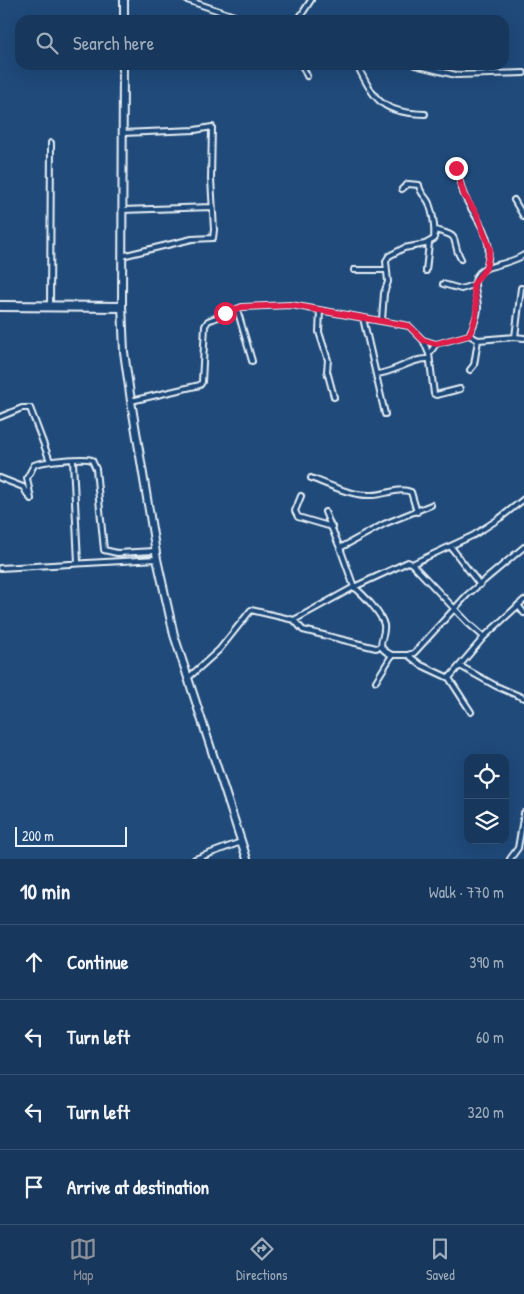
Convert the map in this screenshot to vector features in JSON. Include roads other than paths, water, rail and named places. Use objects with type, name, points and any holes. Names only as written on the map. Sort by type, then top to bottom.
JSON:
[{"type":"highway","points":[[124,0],[124,15]]},
{"type":"highway","points":[[124,70],[122,307],[124,352],[131,401],[155,551],[174,635],[247,859]]},
{"type":"street","points":[[187,0],[231,15]]},
{"type":"street","points":[[301,15],[311,0]]},
{"type":"street","points":[[304,70],[307,76]]},
{"type":"street","points":[[359,70],[369,91],[383,106],[398,112],[425,114]]},
{"type":"street","points":[[436,70],[456,75],[524,73]]},
{"type":"street","points":[[122,133],[202,130],[212,127],[213,238],[192,239],[122,256]]},
{"type":"street","points":[[50,307],[51,143]]},
{"type":"street","points":[[444,284],[461,289],[473,285],[486,268],[490,249],[488,239],[477,214],[464,195],[456,168]]},
{"type":"street","points":[[382,320],[384,293],[388,282],[385,270],[386,261],[392,252],[429,243],[434,239],[435,230],[428,202],[419,190],[419,185],[408,184],[402,189]]},
{"type":"street","points":[[514,200],[524,217]]},
{"type":"street","points":[[122,210],[212,207]]},
{"type":"street","points":[[435,230],[452,234],[455,237],[461,259]]},
{"type":"street","points":[[426,271],[429,243]]},
{"type":"street","points":[[486,268],[524,255]]},
{"type":"street","points":[[354,270],[385,270]]},
{"type":"street","points":[[469,335],[475,322],[478,308],[473,285]]},
{"type":"street","points":[[515,337],[521,288]]},
{"type":"street","points":[[0,304],[50,307]]},
{"type":"street","points":[[131,401],[200,385],[206,323],[237,309],[291,305],[409,326],[423,340],[429,357],[434,394],[460,389]]},
{"type":"street","points":[[0,308],[122,307]]},
{"type":"street","points":[[237,309],[252,361]]},
{"type":"street","points":[[320,311],[319,332],[328,360],[327,372],[334,397]]},
{"type":"street","points":[[363,318],[386,414]]},
{"type":"street","points":[[423,340],[436,344],[469,335],[478,340],[524,338]]},
{"type":"street","points":[[470,370],[474,365],[478,340]]},
{"type":"street","points":[[429,357],[436,344]]},
{"type":"street","points":[[376,374],[400,368],[421,358],[429,357]]},
{"type":"street","points":[[0,417],[22,408],[30,408],[50,461]]},
{"type":"street","points":[[0,478],[23,487],[31,499],[28,474],[34,465],[50,461],[74,461],[88,458],[94,461],[96,466],[104,550],[117,553],[155,551]]},
{"type":"street","points":[[74,461],[78,562]]},
{"type":"street","points":[[311,478],[363,495],[373,496],[406,490],[411,492],[417,512]]},
{"type":"street","points":[[301,496],[294,511],[298,517],[332,527]]},
{"type":"street","points":[[412,564],[451,547],[500,518],[523,501]]},
{"type":"street","points":[[340,548],[384,524],[431,505]]},
{"type":"street","points":[[324,512],[332,527],[354,587],[369,602],[383,624],[381,646],[383,651],[392,655],[408,656],[421,665],[449,678],[471,712]]},
{"type":"street","points":[[408,656],[421,646],[455,608],[524,546]]},
{"type":"street","points":[[451,547],[480,585]]},
{"type":"street","points":[[0,568],[78,562],[157,559]]},
{"type":"street","points":[[294,620],[354,587],[408,562],[484,637]]},
{"type":"street","points":[[449,678],[484,637],[524,600]]},
{"type":"street","points":[[518,605],[524,613]]},
{"type":"street","points":[[188,678],[219,650],[251,610],[294,620],[303,630],[312,633],[376,648],[381,646]]},
{"type":"street","points":[[376,680],[392,655]]},
{"type":"street","points":[[460,666],[496,686],[524,698]]},
{"type":"street","points":[[510,859],[518,848],[524,813]]},
{"type":"street","points":[[195,859],[241,842]]}]
